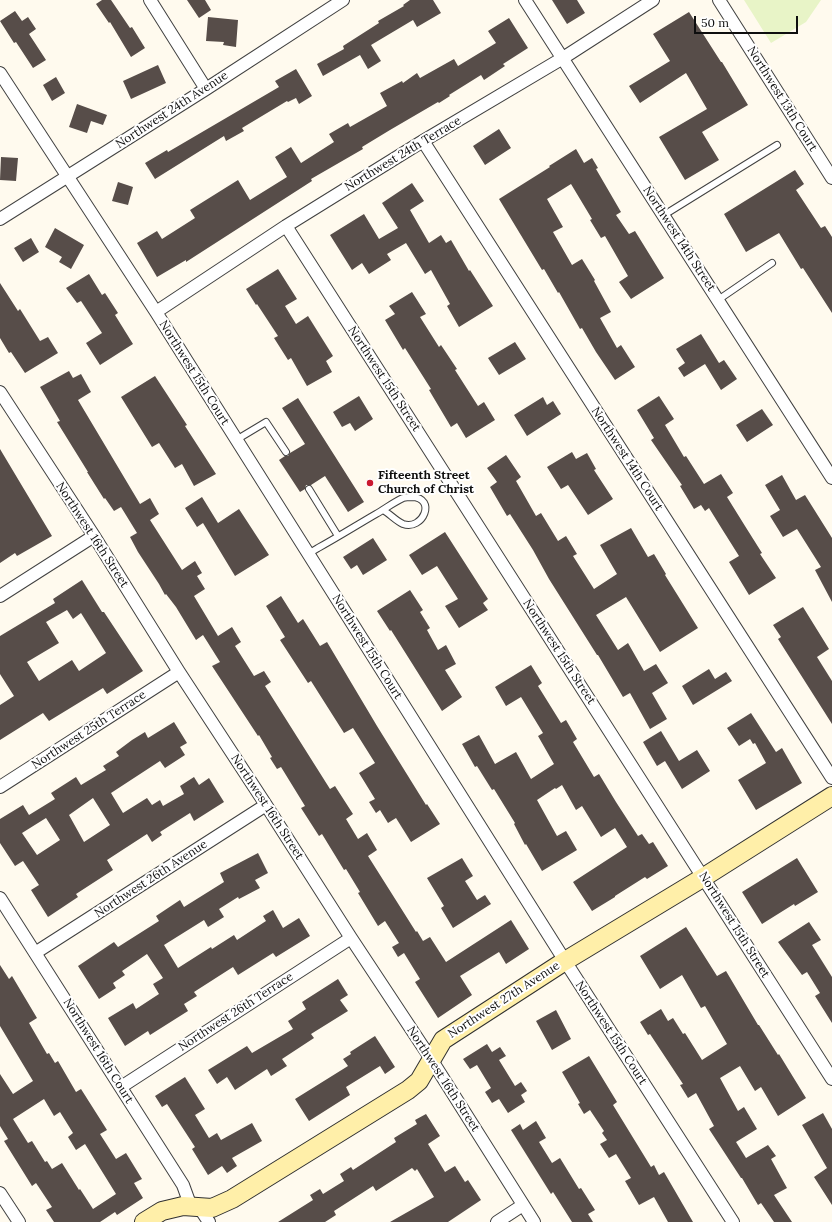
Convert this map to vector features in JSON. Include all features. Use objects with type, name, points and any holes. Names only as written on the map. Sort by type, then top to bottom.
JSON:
[{"type":"street","points":[[150,0],[206,89]]},
{"type":"street","name":"Northwest 24th Avenue","points":[[0,219],[206,89],[343,0]]},
{"type":"street","name":"Northwest 14th Street","points":[[526,0],[832,478]]},
{"type":"street","name":"Northwest 24th Terrace","points":[[156,312],[286,226],[423,141],[563,58],[653,0]]},
{"type":"street","name":"Northwest 13th Court","points":[[719,0],[832,178]]},
{"type":"street","name":"Northwest 15th Court","points":[[0,73],[156,312],[565,961],[733,1222]]},
{"type":"street","name":"Northwest 14th Court","points":[[423,141],[832,778]]},
{"type":"street","name":"Northwest 15th Street","points":[[286,226],[832,1079]]},
{"type":"street","name":"Northwest 16th Street","points":[[0,392],[4,405],[94,536],[179,672],[431,1059],[534,1222]]},
{"type":"street","points":[[0,596],[94,536]]},
{"type":"street","name":"Northwest 25th Terrace","points":[[0,787],[179,672]]},
{"type":"street","name":"Northwest 27th Avenue","points":[[144,1222],[162,1211],[183,1206],[200,1212],[232,1199],[408,1090],[419,1081],[443,1040],[565,961],[704,877],[832,796]]},
{"type":"street","name":"Northwest 26th Avenue","points":[[35,952],[266,805]]},
{"type":"street","name":"Northwest 16th Court","points":[[0,898],[200,1212]]},
{"type":"street","name":"Northwest 26th Terrace","points":[[121,1087],[351,938]]},
{"type":"street","points":[[0,1192],[19,1222]]},
{"type":"street","points":[[497,1222],[523,1205]]},
{"type":"lane","points":[[664,215],[777,145]]},
{"type":"lane","points":[[718,300],[772,263]]},
{"type":"lane","points":[[236,440],[266,422],[286,452]]},
{"type":"lane","points":[[309,489],[338,536]]},
{"type":"lane","points":[[308,554],[402,498],[410,496],[417,497],[424,503],[426,510],[424,517],[417,523],[410,525],[403,524],[383,510]]},
{"type":"green space","points":[[744,0],[821,0],[806,22],[771,43]]},
{"type":"building","points":[[102,0],[111,0],[130,28],[132,27],[145,48],[131,57],[110,22],[109,23],[96,4]]},
{"type":"building","points":[[187,0],[205,0],[211,10],[199,18]]},
{"type":"building","points":[[410,0],[433,0],[441,13],[417,27],[413,20],[371,45],[381,61],[368,69],[360,55],[323,76],[317,64],[344,49],[343,46],[379,23],[378,21],[404,6],[403,5]]},
{"type":"building","points":[[552,0],[577,0],[585,13],[567,24]]},
{"type":"building","points":[[15,11],[22,21],[28,17],[36,29],[29,34],[46,60],[33,68],[0,21]]},
{"type":"building","points":[[689,12],[748,105],[702,132],[719,160],[685,180],[659,137],[707,109],[686,73],[640,103],[629,86],[670,61],[653,34]]},
{"type":"building","points":[[208,17],[238,20],[236,47],[223,45],[224,42],[206,41]]},
{"type":"building","points":[[509,18],[528,48],[503,64],[505,66],[484,80],[481,75],[439,103],[438,102],[390,130],[362,147],[363,149],[311,179],[312,181],[186,262],[186,260],[157,277],[137,243],[157,231],[162,239],[195,218],[190,210],[238,180],[250,200],[287,177],[275,157],[291,147],[301,163],[334,142],[329,134],[348,123],[350,127],[387,106],[380,93],[402,81],[403,83],[417,73],[420,78],[454,59],[458,66],[496,43],[488,31]]},
{"type":"building","points":[[158,65],[166,83],[131,99],[123,81]]},
{"type":"building","points":[[296,69],[312,96],[299,104],[296,98],[288,102],[287,101],[242,128],[244,131],[226,141],[224,136],[155,179],[145,163],[167,150],[168,152],[279,87],[275,81]]},
{"type":"building","points":[[56,77],[65,93],[52,101],[43,85]]},
{"type":"building","points":[[77,104],[107,115],[103,125],[91,121],[87,133],[69,127]]},
{"type":"building","points":[[499,129],[511,148],[485,165],[473,146]]},
{"type":"building","points":[[576,149],[584,163],[592,158],[598,168],[596,169],[621,212],[616,215],[629,234],[635,231],[664,278],[631,299],[619,282],[628,276],[605,236],[601,238],[590,220],[592,219],[571,184],[547,199],[563,227],[553,232],[572,265],[582,259],[595,280],[594,281],[611,312],[600,318],[617,348],[621,345],[635,367],[615,380],[582,328],[580,329],[544,269],[542,270],[499,199]]},
{"type":"building","points":[[1,157],[18,158],[16,181],[0,180]]},
{"type":"building","points":[[795,170],[804,184],[796,190],[821,228],[825,226],[832,237],[832,313],[803,268],[801,269],[779,233],[746,252],[724,214]]},
{"type":"building","points":[[118,182],[133,187],[128,205],[112,201]]},
{"type":"building","points":[[412,183],[424,201],[410,210],[429,243],[441,235],[446,243],[451,240],[469,271],[470,270],[493,306],[459,327],[447,306],[450,304],[431,270],[425,274],[406,243],[387,254],[391,260],[369,274],[362,263],[352,270],[330,235],[364,214],[379,239],[398,228],[382,203]]},
{"type":"building","points":[[55,228],[84,245],[71,269],[59,262],[62,257],[45,247]]},
{"type":"building","points":[[31,238],[39,252],[23,262],[14,248]]},
{"type":"building","points":[[278,269],[297,299],[285,306],[296,324],[308,316],[333,356],[326,361],[332,372],[307,386],[291,358],[288,360],[274,338],[278,336],[246,289]]},
{"type":"building","points":[[89,274],[102,295],[105,293],[118,313],[115,315],[133,344],[100,365],[86,343],[102,333],[81,301],[77,303],[66,288]]},
{"type":"building","points":[[0,283],[18,311],[20,309],[40,341],[48,337],[58,353],[25,373],[11,352],[9,353],[0,338]]},
{"type":"building","points":[[412,292],[426,314],[420,317],[439,347],[441,345],[457,369],[455,370],[478,406],[484,402],[495,420],[466,438],[457,423],[451,427],[429,390],[431,389],[405,348],[403,350],[385,320],[395,314],[389,306]]},
{"type":"building","points":[[701,334],[719,363],[724,360],[737,379],[721,390],[705,364],[684,377],[678,368],[685,363],[676,349]]},
{"type":"building","points":[[515,342],[526,359],[499,375],[488,358]]},
{"type":"building","points":[[69,371],[73,378],[81,374],[91,392],[78,400],[140,504],[150,498],[159,514],[150,520],[182,570],[195,561],[202,573],[197,576],[205,589],[194,596],[218,636],[232,627],[241,642],[235,646],[254,676],[264,671],[271,682],[265,686],[330,789],[335,786],[353,814],[346,819],[358,839],[367,833],[377,850],[368,856],[423,941],[430,937],[446,962],[511,920],[529,949],[506,964],[499,952],[460,976],[472,995],[438,1018],[415,982],[420,979],[404,953],[398,957],[392,947],[399,943],[385,921],[378,926],[358,893],[360,892],[346,869],[344,870],[322,834],[319,836],[301,808],[305,806],[281,767],[277,769],[259,735],[258,736],[212,666],[220,662],[203,635],[196,640],[176,607],[166,594],[165,595],[130,537],[137,533],[121,507],[114,511],[105,498],[104,499],[57,422],[60,421],[40,387]]},
{"type":"building","points":[[155,376],[187,425],[185,426],[216,474],[194,486],[182,464],[175,468],[159,443],[152,447],[121,397]]},
{"type":"building","points":[[359,396],[373,419],[355,431],[350,423],[342,427],[333,412]]},
{"type":"building","points":[[659,396],[674,419],[665,425],[684,457],[686,456],[704,484],[721,474],[733,493],[727,497],[762,553],[760,554],[776,578],[749,595],[729,562],[739,556],[709,508],[705,511],[701,505],[694,509],[680,486],[682,485],[651,440],[654,438],[637,410]]},
{"type":"building","points":[[543,397],[547,405],[553,401],[561,414],[527,436],[514,415]]},
{"type":"building","points":[[298,398],[364,502],[348,512],[325,476],[311,485],[306,485],[305,489],[300,492],[279,460],[285,456],[288,456],[290,453],[305,444],[282,408]]},
{"type":"building","points":[[762,409],[773,425],[747,442],[736,425]]},
{"type":"building","points":[[0,449],[52,536],[17,556],[15,553],[0,563]]},
{"type":"building","points":[[572,452],[576,459],[587,453],[596,469],[594,470],[613,499],[588,515],[568,485],[561,489],[547,467]]},
{"type":"building","points":[[506,455],[521,477],[516,481],[536,516],[541,513],[558,541],[566,536],[577,554],[573,556],[594,589],[617,574],[600,545],[631,528],[648,557],[654,554],[666,574],[665,575],[698,628],[660,652],[626,597],[596,615],[618,650],[628,643],[644,671],[656,664],[668,683],[652,693],[667,719],[650,729],[630,693],[623,697],[549,579],[533,550],[510,514],[507,516],[490,487],[497,482],[487,468]]},
{"type":"building","points":[[782,475],[796,500],[805,495],[832,538],[832,602],[815,570],[821,567],[797,529],[783,537],[770,516],[780,510],[765,485]]},
{"type":"building","points":[[202,497],[218,523],[239,509],[269,555],[235,576],[203,523],[197,527],[185,508]]},
{"type":"building","points":[[445,532],[488,599],[483,603],[488,610],[459,628],[445,606],[458,599],[437,566],[422,575],[409,555]]},
{"type":"building","points":[[373,538],[387,560],[363,575],[357,565],[351,569],[343,557]]},
{"type":"building","points":[[82,580],[102,612],[104,612],[143,671],[107,694],[103,688],[49,721],[43,713],[0,740],[0,705],[14,696],[0,674],[0,636],[55,603],[53,599]],"holes":[[[67,610],[73,619],[81,613],[106,653],[79,671],[72,660],[39,681],[27,662],[59,643],[46,622]]]},
{"type":"building","points":[[410,590],[423,610],[420,612],[430,628],[427,630],[438,650],[446,645],[456,664],[445,670],[462,697],[442,711],[391,630],[390,631],[377,611]]},
{"type":"building","points":[[281,596],[298,623],[303,619],[320,646],[327,642],[426,805],[427,804],[440,824],[411,842],[396,818],[388,823],[380,810],[376,813],[369,802],[375,799],[359,773],[375,763],[353,728],[344,733],[311,681],[308,683],[280,640],[285,637],[266,606]]},
{"type":"building","points":[[803,607],[829,649],[817,657],[832,681],[832,724],[778,639],[781,637],[773,625]]},
{"type":"building","points":[[531,665],[542,683],[538,686],[561,723],[566,720],[577,739],[573,742],[594,777],[599,774],[638,836],[642,834],[649,844],[653,842],[668,866],[647,879],[645,877],[592,911],[573,882],[627,847],[615,828],[601,837],[582,806],[576,810],[562,785],[556,789],[555,788],[537,800],[557,836],[566,831],[577,850],[542,871],[526,844],[525,845],[514,824],[515,823],[494,789],[492,790],[477,766],[475,767],[462,744],[479,735],[495,764],[516,752],[531,779],[554,764],[538,736],[543,733],[521,697],[506,706],[495,687]]},
{"type":"building","points":[[709,669],[715,679],[726,672],[732,681],[693,705],[682,686]]},
{"type":"building","points":[[751,713],[776,752],[782,748],[802,783],[756,810],[738,780],[766,763],[755,743],[753,744],[750,739],[739,746],[727,728]]},
{"type":"building","points":[[174,722],[187,743],[180,747],[185,755],[165,768],[160,761],[111,793],[123,813],[147,798],[152,805],[160,800],[163,806],[184,794],[180,786],[194,777],[199,785],[209,778],[224,802],[194,821],[190,813],[160,832],[162,835],[152,842],[147,834],[107,860],[113,870],[76,894],[78,897],[48,917],[31,890],[39,885],[23,861],[15,866],[0,843],[0,819],[23,805],[29,815],[55,799],[51,793],[76,777],[81,785],[106,770],[103,766],[119,756],[116,752],[132,740],[145,732],[148,738]],"holes":[[[93,798],[110,825],[84,842],[69,815]],[[46,818],[60,840],[37,855],[22,833]]]},
{"type":"building","points":[[661,731],[679,761],[697,750],[710,771],[682,789],[665,761],[657,766],[643,742]]},
{"type":"building","points":[[258,853],[268,873],[255,880],[260,888],[239,899],[238,897],[219,909],[224,917],[208,927],[204,920],[164,945],[178,968],[211,947],[212,949],[234,935],[237,940],[266,921],[263,916],[273,910],[283,928],[299,918],[310,936],[276,957],[273,953],[238,975],[233,967],[194,992],[197,996],[184,1004],[188,1011],[150,1035],[148,1031],[125,1046],[108,1018],[133,1003],[136,1009],[159,994],[153,984],[163,978],[147,954],[122,971],[125,975],[113,983],[116,988],[99,999],[78,966],[114,942],[118,947],[159,921],[156,916],[180,900],[184,907],[224,882],[220,873]]},
{"type":"building","points":[[462,858],[473,876],[465,881],[477,900],[485,895],[491,904],[453,928],[441,908],[444,906],[427,878]]},
{"type":"building","points":[[797,858],[818,892],[795,906],[794,904],[762,924],[742,892]]},
{"type":"building","points":[[809,922],[821,940],[812,945],[832,977],[832,1023],[815,996],[820,993],[807,972],[802,975],[778,942]]},
{"type":"building","points":[[686,927],[717,976],[726,971],[758,1025],[778,1055],[779,1054],[806,1098],[778,1116],[761,1087],[755,1091],[740,1066],[720,1078],[738,1111],[744,1107],[757,1129],[736,1142],[746,1158],[768,1145],[776,1156],[771,1159],[787,1188],[774,1195],[792,1222],[774,1222],[761,1203],[758,1205],[709,1129],[714,1126],[696,1093],[688,1098],[680,1085],[683,1084],[650,1034],[648,1035],[640,1022],[661,1009],[668,1021],[673,1018],[683,1034],[685,1033],[702,1060],[727,1044],[705,1006],[701,1008],[682,975],[660,989],[640,956]]},
{"type":"building","points":[[0,965],[9,979],[12,976],[37,1018],[29,1023],[47,1054],[49,1053],[55,1063],[58,1061],[76,1092],[81,1089],[107,1130],[100,1134],[116,1159],[126,1153],[142,1179],[134,1183],[143,1198],[117,1215],[115,1212],[100,1222],[54,1222],[46,1210],[52,1207],[36,1183],[32,1186],[4,1141],[8,1139],[0,1126],[0,1074],[13,1094],[33,1081],[0,1026]],"holes":[[[44,1099],[54,1116],[60,1112],[73,1133],[68,1137],[76,1150],[85,1144],[116,1194],[93,1209],[62,1163],[52,1169],[47,1161],[45,1162],[32,1141],[28,1143],[13,1119]]]},
{"type":"building","points":[[338,979],[348,995],[340,1000],[348,1011],[311,1034],[314,1038],[282,1059],[287,1066],[271,1076],[267,1069],[235,1090],[227,1077],[217,1084],[208,1070],[247,1046],[252,1053],[293,1029],[288,1021],[306,1009],[302,1002]]},
{"type":"building","points":[[556,1010],[571,1039],[552,1050],[536,1021]]},
{"type":"building","points":[[375,1036],[395,1067],[385,1074],[380,1066],[346,1087],[350,1095],[309,1121],[295,1099],[348,1066],[343,1059],[351,1054],[350,1052]]},
{"type":"building","points":[[487,1044],[492,1052],[500,1047],[506,1056],[499,1060],[515,1086],[521,1082],[527,1091],[521,1095],[525,1102],[508,1113],[499,1099],[492,1103],[485,1092],[491,1088],[477,1065],[470,1069],[463,1059]]},
{"type":"building","points":[[589,1056],[617,1102],[613,1105],[651,1167],[654,1165],[659,1175],[664,1172],[693,1222],[668,1222],[654,1197],[639,1205],[625,1181],[631,1178],[616,1154],[609,1158],[600,1144],[607,1140],[602,1133],[604,1131],[590,1110],[584,1114],[578,1104],[580,1103],[562,1072]]},
{"type":"building","points":[[185,1077],[205,1109],[195,1115],[209,1138],[217,1133],[221,1140],[252,1123],[262,1141],[232,1158],[237,1166],[227,1173],[222,1166],[208,1175],[192,1149],[195,1147],[167,1104],[162,1107],[155,1096]]},
{"type":"building","points":[[823,1113],[832,1129],[832,1205],[814,1177],[827,1168],[802,1125]]},
{"type":"building","points":[[426,1114],[440,1136],[428,1144],[445,1172],[455,1166],[465,1182],[468,1180],[481,1200],[448,1222],[390,1222],[434,1197],[417,1169],[415,1171],[412,1168],[376,1191],[373,1186],[334,1211],[336,1215],[325,1222],[278,1222],[313,1200],[310,1195],[320,1189],[323,1194],[344,1181],[340,1174],[351,1167],[353,1170],[396,1142],[394,1138],[417,1124],[415,1120]]},
{"type":"building","points":[[536,1121],[546,1138],[539,1142],[552,1163],[560,1158],[579,1189],[581,1188],[595,1210],[588,1214],[593,1222],[572,1222],[553,1192],[551,1194],[511,1130],[520,1124],[523,1130]]},
{"type":"place","name":"Fifteenth Street Church of Christ","points":[[370,483]]}]
